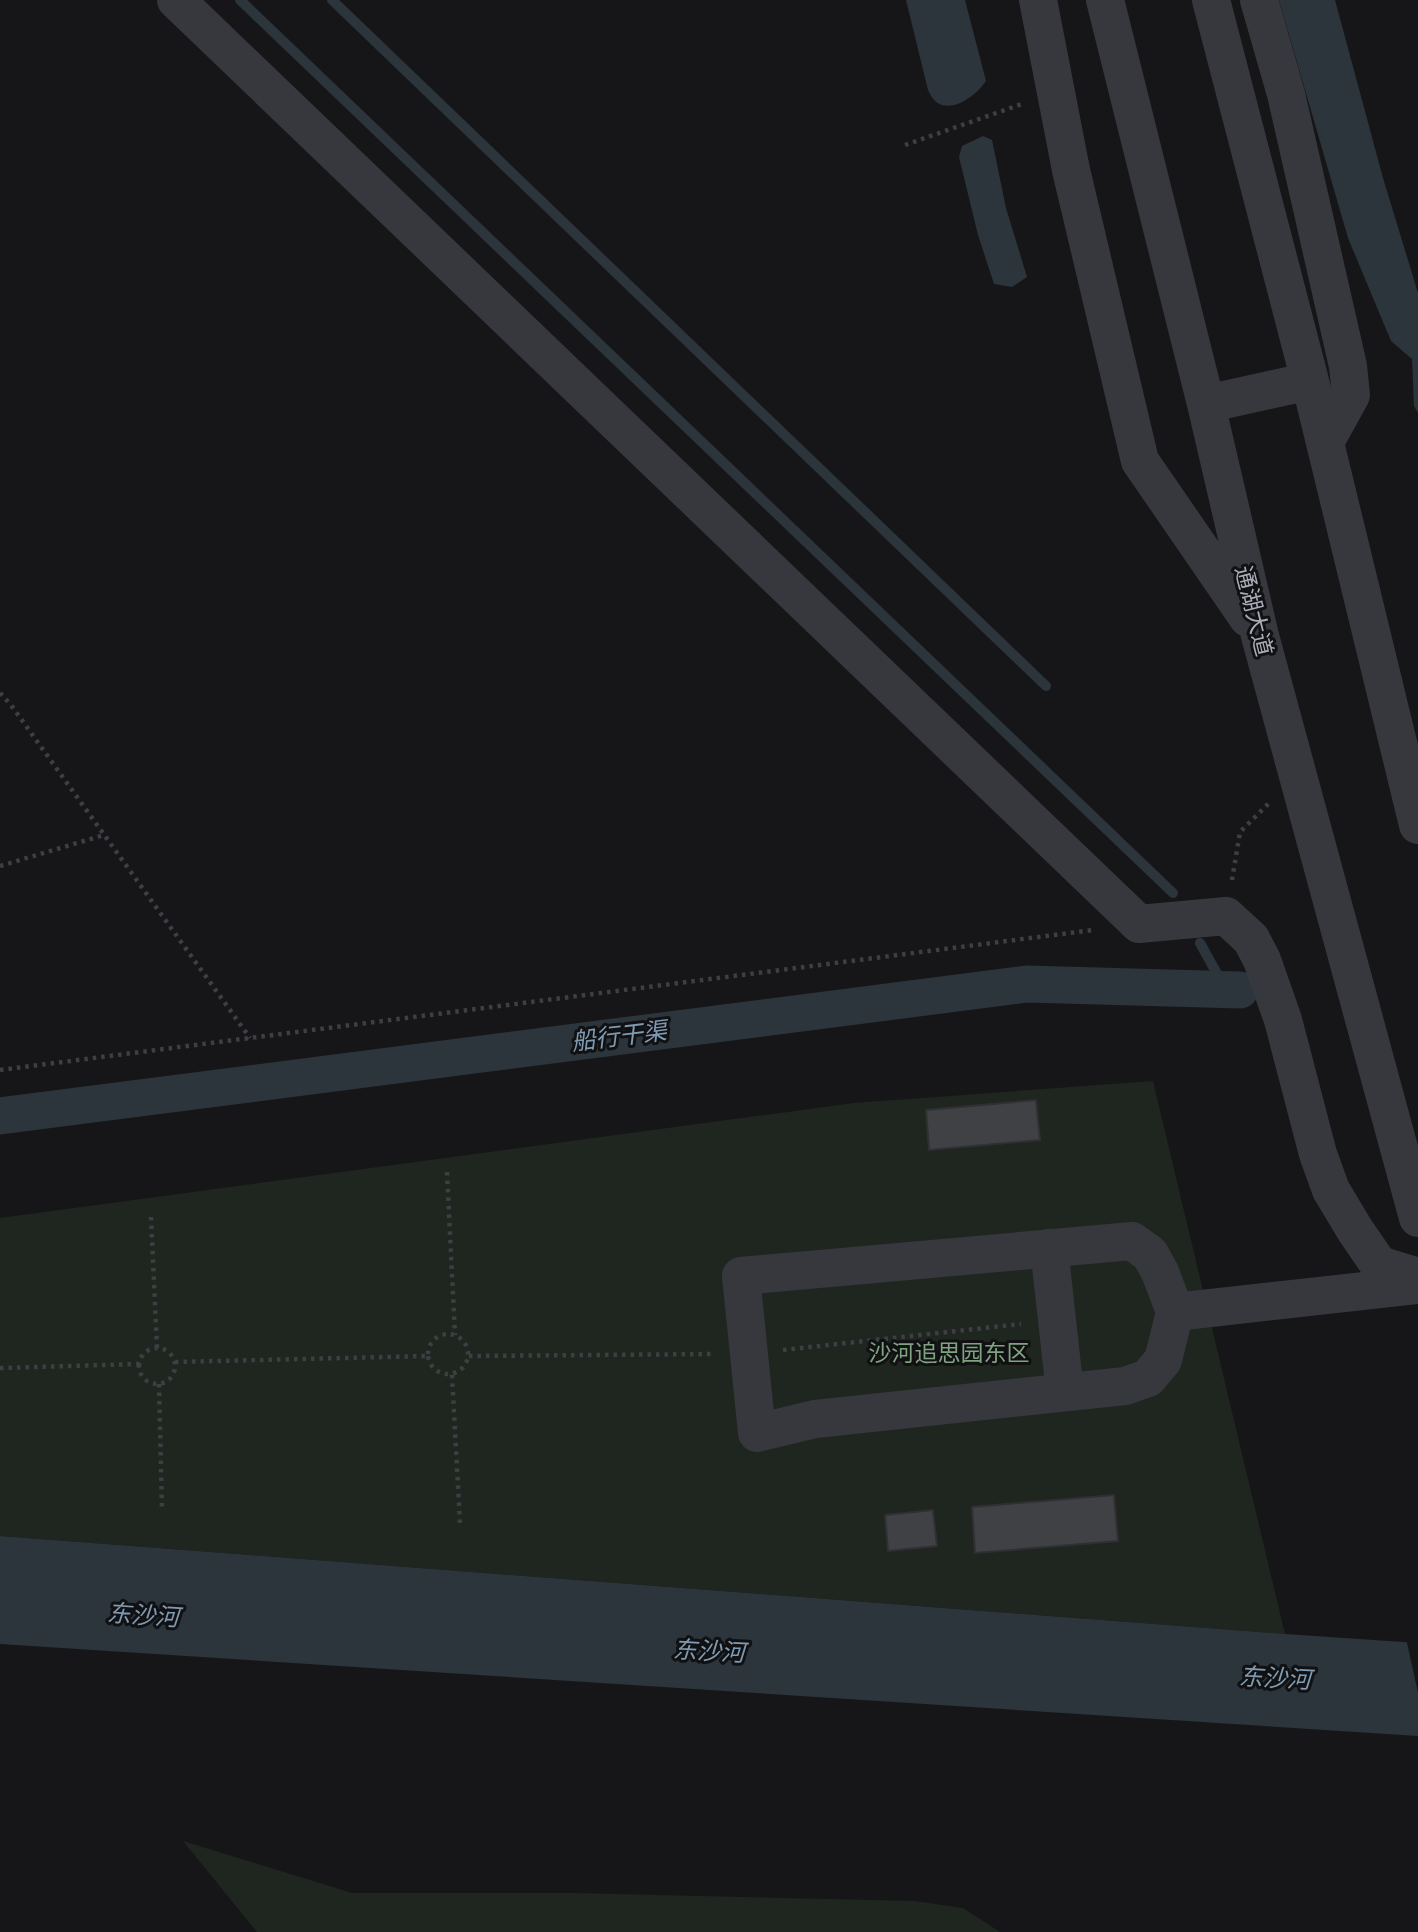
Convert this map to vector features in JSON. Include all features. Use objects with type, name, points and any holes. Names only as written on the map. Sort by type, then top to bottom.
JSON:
[{"type":"street","points":[[176,0],[1139,924],[1226,916],[1251,939],[1262,960],[1283,1020],[1318,1154],[1331,1190],[1379,1265],[1418,1278]]},
{"type":"street","points":[[1038,0],[1071,170],[1140,461],[1260,636]]},
{"type":"street","name":"通湖大道","points":[[1105,0],[1206,404],[1260,636],[1418,1218]]},
{"type":"street","points":[[1211,0],[1325,442],[1406,727],[1418,825]]},
{"type":"street","points":[[1259,0],[1286,94],[1348,366],[1351,395],[1325,442]]},
{"type":"street","points":[[1206,404],[1310,381]]},
{"type":"street","points":[[1132,1241],[1150,1254],[1175,1312],[1163,1360],[1148,1378],[1125,1386],[815,1419],[757,1433],[741,1276],[1132,1241]]},
{"type":"street","points":[[1049,1248],[1065,1392]]},
{"type":"street","points":[[1175,1312],[1418,1285]]},
{"type":"path","points":[[905,145],[1056,92]]},
{"type":"path","points":[[0,693],[250,1038]]},
{"type":"path","points":[[1226,916],[1240,832],[1297,776]]},
{"type":"path","points":[[0,866],[104,835]]},
{"type":"path","points":[[0,1070],[1139,924]]},
{"type":"path","points":[[447,1172],[455,1335]]},
{"type":"path","points":[[151,1217],[157,1348]]},
{"type":"path","points":[[442,1335],[455,1335],[466,1343],[469,1356],[464,1368],[452,1375],[439,1373],[433,1369],[428,1356],[431,1342],[442,1335]]},
{"type":"path","points":[[157,1348],[169,1352],[175,1362],[174,1373],[159,1384],[144,1378],[140,1364],[146,1352],[157,1348]]},
{"type":"path","points":[[175,1362],[428,1356]]},
{"type":"path","points":[[0,1368],[140,1364]]},
{"type":"path","points":[[452,1375],[460,1523]]},
{"type":"path","points":[[159,1384],[162,1510]]},
{"type":"green space","name":"沙河追思园东区","points":[[1153,1081],[1285,1634],[0,1536],[0,1218],[854,1103]]},
{"type":"green space","points":[[183,1841],[352,1893],[573,1893],[915,1901],[963,1908],[1000,1932],[257,1932]]},
{"type":"water","points":[[906,0],[965,0],[986,81],[970,97],[956,105],[941,105],[928,90]]},
{"type":"water","points":[[1279,0],[1335,0],[1383,178],[1418,293],[1418,413],[1414,406],[1412,359],[1391,341],[1348,238]]},
{"type":"water","points":[[983,136],[992,140],[1006,208],[1027,277],[1012,287],[994,284],[978,235],[959,157],[962,146]]},
{"type":"water","name":"东沙河","points":[[0,1536],[1418,1643],[1418,1736],[0,1644]]},
{"type":"pier","points":[[1406,1638],[1418,1639],[1418,1693]]},
{"type":"building","points":[[1036,1100],[1040,1140],[929,1150],[926,1110]]},
{"type":"building","points":[[1114,1495],[1118,1541],[975,1553],[972,1507]]},
{"type":"building","points":[[933,1510],[937,1546],[888,1551],[885,1515]]},
{"type":"waterway","points":[[240,0],[1173,893]]},
{"type":"waterway","points":[[332,0],[1046,686]]},
{"type":"waterway","points":[[1200,943],[1226,990]]},
{"type":"waterway","name":"船行干渠","points":[[0,1116],[1027,984],[1240,990]]}]
